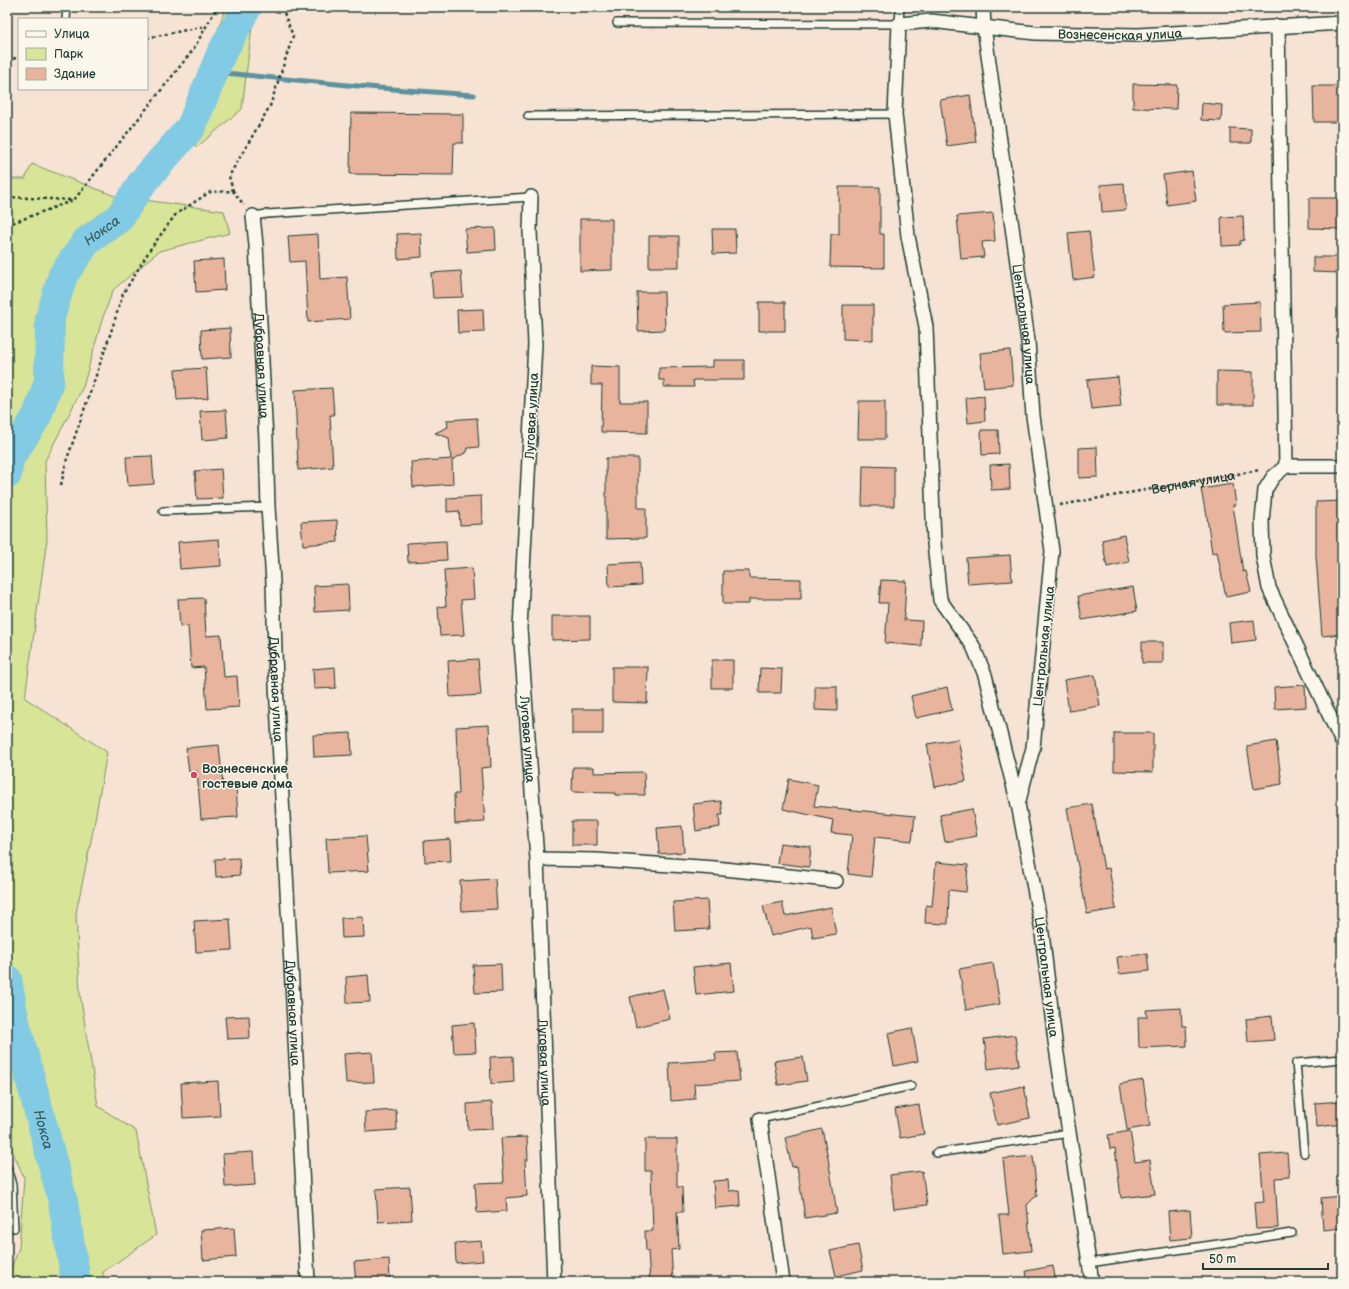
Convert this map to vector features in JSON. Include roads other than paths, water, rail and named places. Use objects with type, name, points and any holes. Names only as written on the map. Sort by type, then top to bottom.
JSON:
[{"type":"street","name":"Центральная улица","points":[[983,7],[984,27],[1028,341],[1033,416],[1052,551],[1032,748],[1018,804],[1041,925],[1055,1041],[1092,1282]]},
{"type":"street","name":"Вознесенская улица","points":[[898,24],[931,21],[1035,33],[1138,35],[1342,23]]},
{"type":"street","points":[[898,24],[895,114],[908,236],[926,327],[934,543],[940,600],[973,646],[985,675],[1018,804]]},
{"type":"street","points":[[1278,26],[1286,466]]},
{"type":"street","name":"Луговая улица","points":[[531,197],[530,232],[535,344],[520,628],[537,859],[554,1282]]},
{"type":"street","name":"Дубравная улица","points":[[254,216],[266,432],[276,685],[308,1282]]},
{"type":"street","points":[[1342,466],[1286,466],[1273,477],[1265,490],[1262,521],[1263,549],[1269,588],[1342,742]]},
{"type":"street","points":[[537,859],[596,860],[715,868],[836,881]]},
{"type":"street","points":[[760,1119],[783,1282]]},
{"type":"lane","points":[[66,18],[67,7]]},
{"type":"lane","points":[[617,23],[898,24],[900,7]]},
{"type":"lane","points":[[528,116],[895,114]]},
{"type":"lane","points":[[254,216],[531,197]]},
{"type":"lane","points":[[163,510],[268,507]]},
{"type":"lane","points":[[1304,1153],[1296,1063],[1342,1059]]},
{"type":"lane","points":[[760,1119],[911,1086]]},
{"type":"lane","points":[[936,1154],[1070,1133]]},
{"type":"lane","points":[[7,1167],[12,1185],[14,1228]]},
{"type":"lane","points":[[1089,1263],[1292,1233]]},
{"type":"waterway","name":"Нокса","points":[[7,474],[9,459],[37,416],[49,381],[50,318],[63,275],[87,241],[119,218],[142,183],[191,127],[221,54],[247,7]]},
{"type":"waterway","points":[[214,72],[379,88],[474,95]]},
{"type":"waterway","name":"Нокса","points":[[7,979],[14,1018],[63,1202],[76,1282]]},
{"type":"place","name":"Вознесенские гостевые дома","points":[[194,775]]}]
